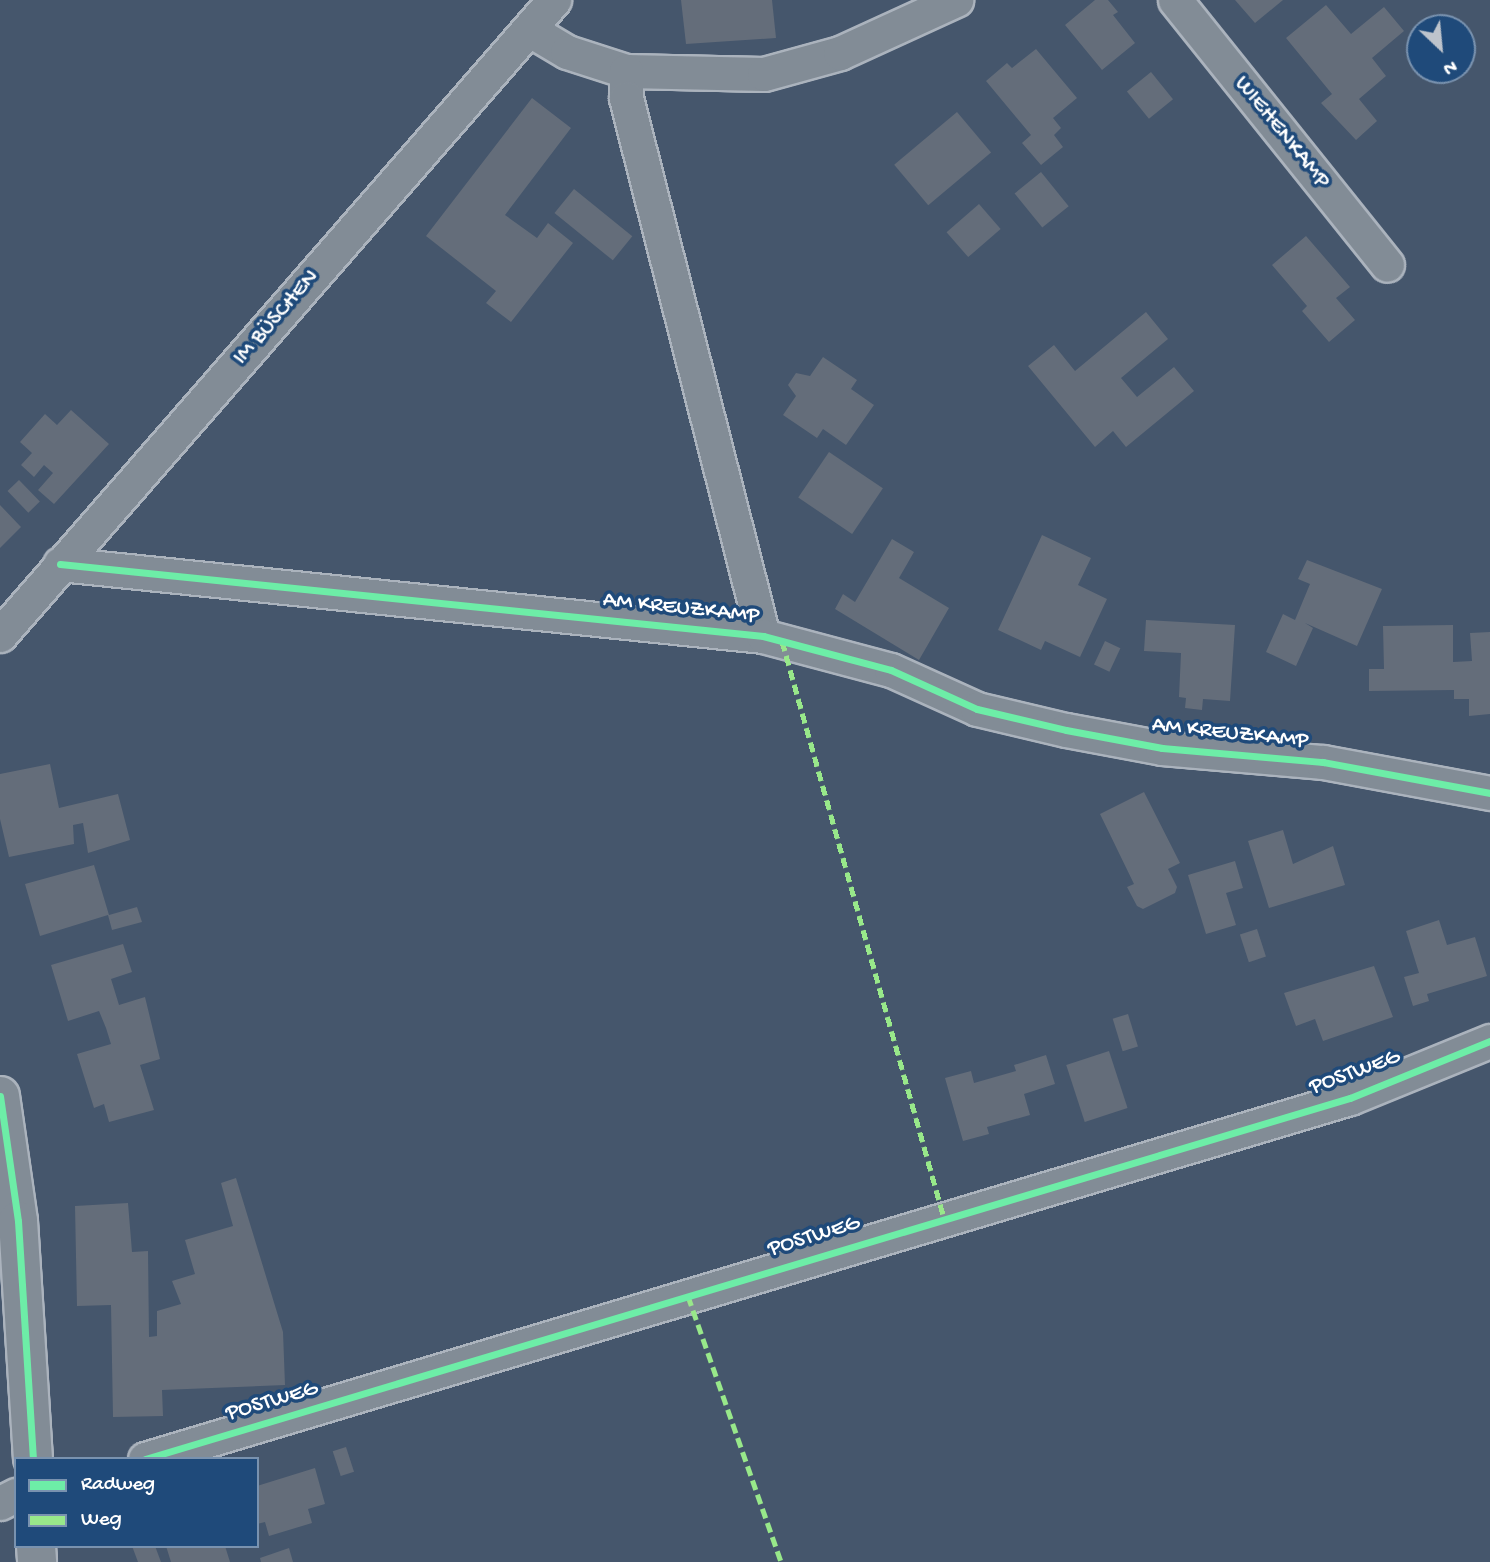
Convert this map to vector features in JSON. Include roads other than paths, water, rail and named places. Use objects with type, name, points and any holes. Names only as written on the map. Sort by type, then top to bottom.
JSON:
[{"type":"street","name":"IM BÜSCHEN","points":[[0,635],[554,0]]},
{"type":"street","points":[[530,30],[567,52],[626,71],[764,74],[840,53],[956,0]]},
{"type":"street","name":"WIEHENKAMP","points":[[1175,0],[1387,265]]},
{"type":"street","name":"AM KREUZKAMP","points":[[626,71],[626,98],[763,636]]},
{"type":"street","name":"AM KREUZKAMP","points":[[60,564],[763,636],[891,670],[977,709],[1066,730],[1162,748],[1323,762],[1490,793]]},
{"type":"street","name":"POSTWEG","points":[[152,1457],[1350,1098],[1490,1041]]},
{"type":"street","points":[[0,1096],[18,1221],[33,1457]]}]
